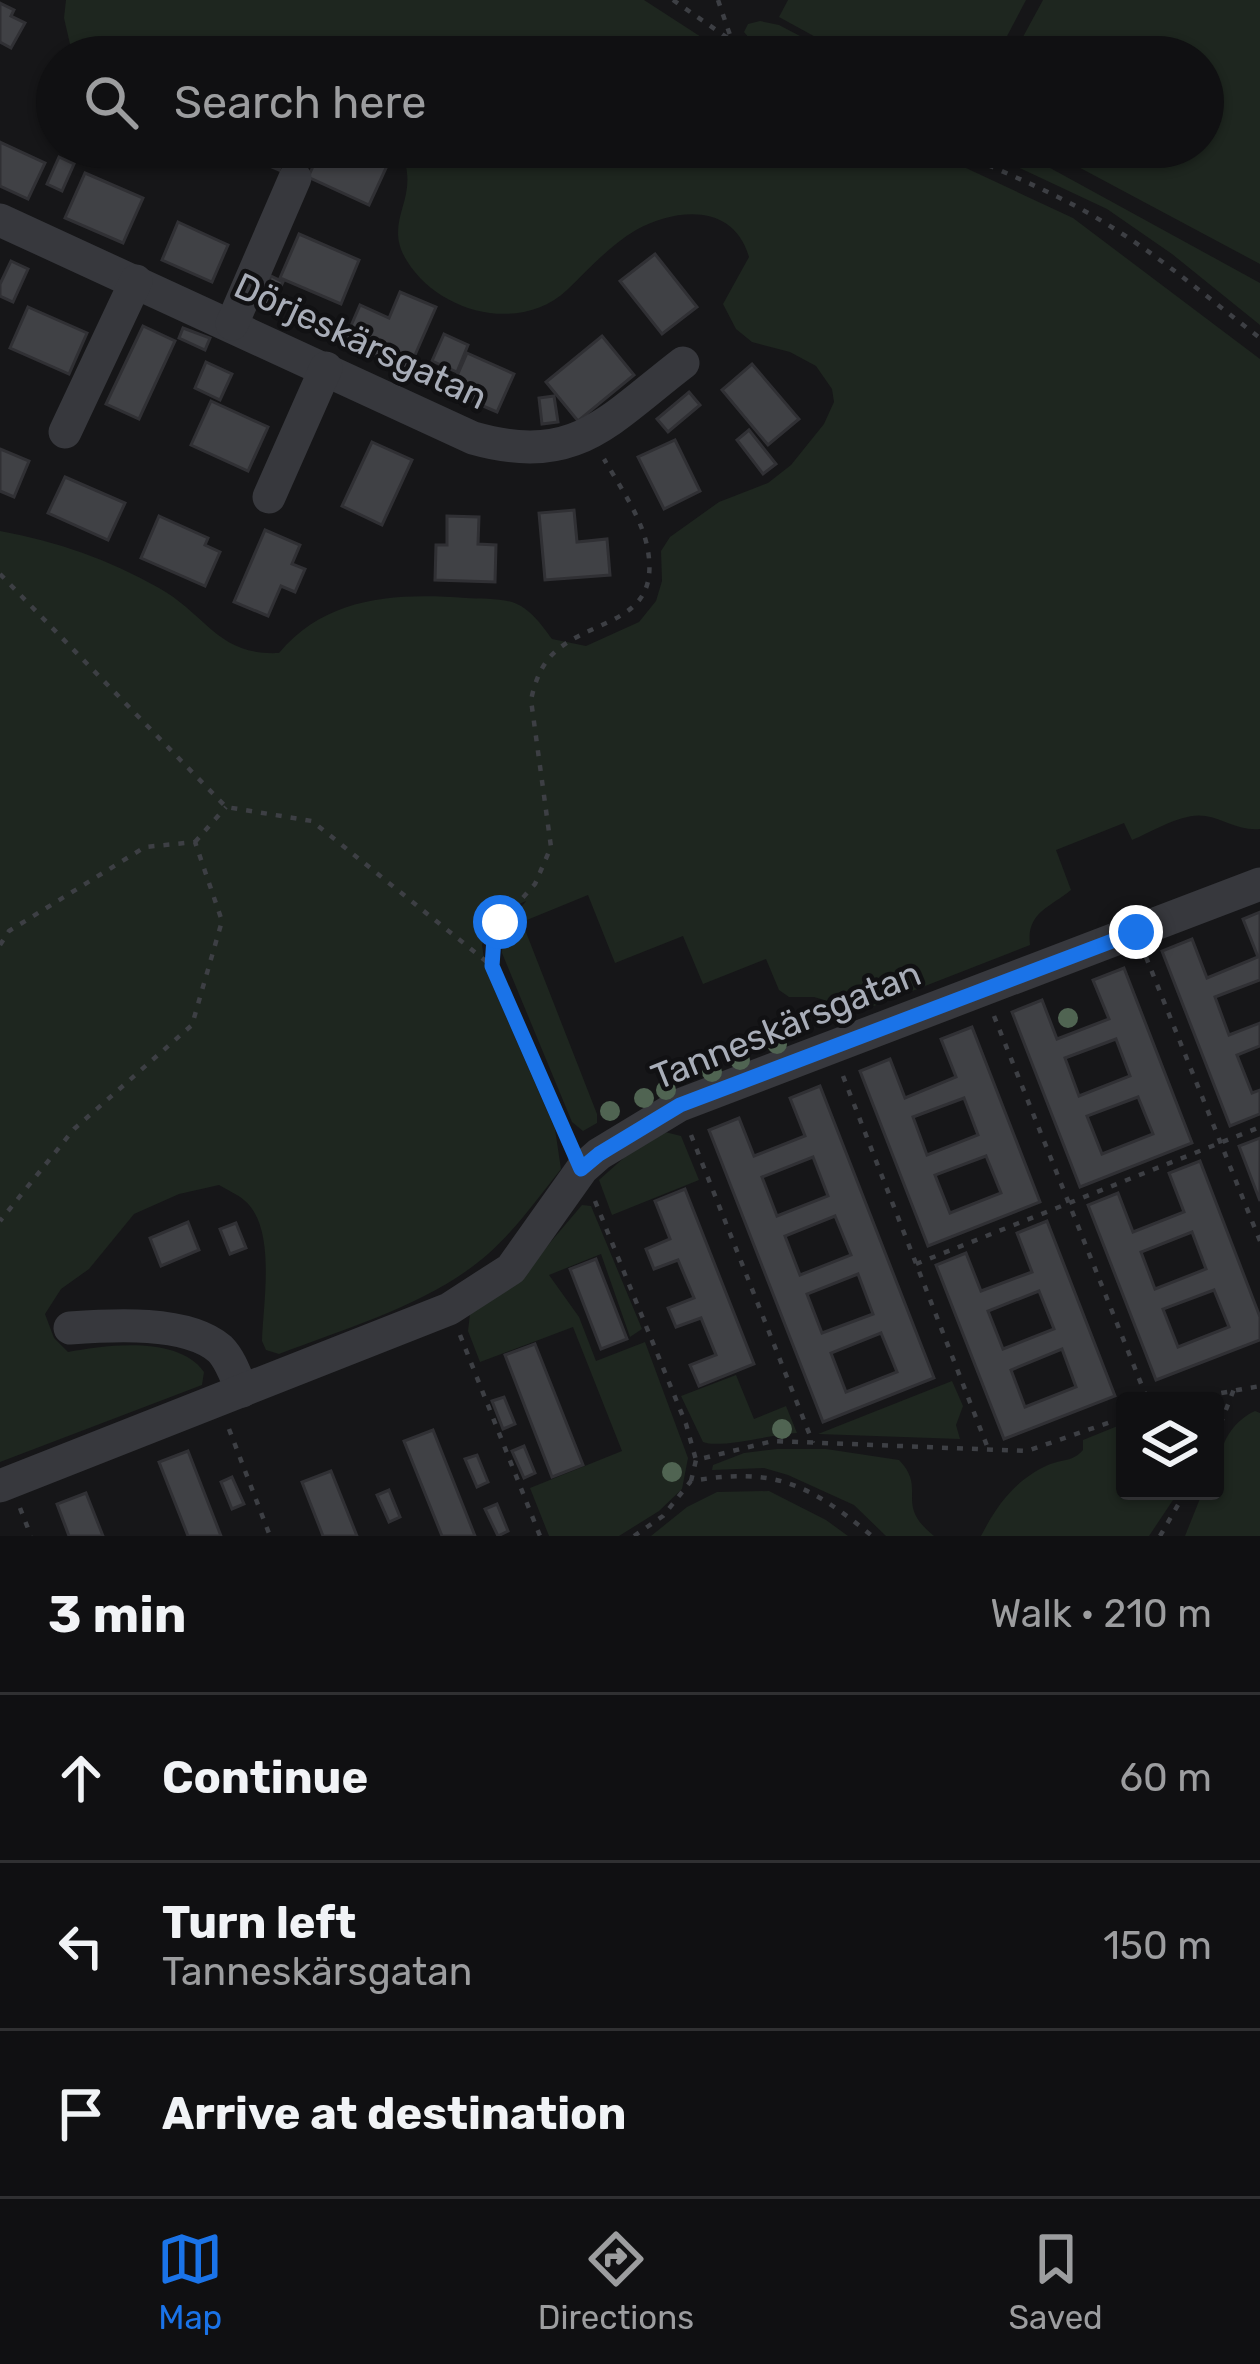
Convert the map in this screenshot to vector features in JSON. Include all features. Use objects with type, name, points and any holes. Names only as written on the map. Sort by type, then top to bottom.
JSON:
[{"type":"street","points":[[232,324],[295,178]]},
{"type":"street","name":"Dörjeskärsgatan","points":[[0,220],[473,438],[508,448],[564,445],[590,432],[682,363]]},
{"type":"street","points":[[65,432],[136,281]]},
{"type":"street","points":[[269,497],[326,368]]},
{"type":"street","name":"Tanneskärsgatan","points":[[0,1486],[449,1310],[511,1269],[581,1169],[680,1105],[1260,884]]},
{"type":"street","points":[[70,1328],[115,1325],[193,1336],[223,1351],[230,1396]]},
{"type":"path","points":[[673,0],[725,36]]},
{"type":"path","points":[[718,0],[730,36]]},
{"type":"path","points":[[994,168],[1102,221],[1152,253],[1260,338]]},
{"type":"path","points":[[492,966],[500,922],[536,884],[551,847],[532,720],[535,682],[555,652],[612,622],[638,603],[646,590],[648,550],[640,526],[590,432]]},
{"type":"path","points":[[0,574],[226,807],[312,821],[492,966],[581,1169],[686,1424],[696,1460],[691,1480],[663,1516],[634,1536]]},
{"type":"path","points":[[0,945],[9,931],[145,847],[195,842],[226,807]]},
{"type":"path","points":[[0,1221],[74,1130],[192,1025],[221,921],[195,842]]},
{"type":"path","points":[[1136,932],[1260,1241]]},
{"type":"path","points":[[983,989],[1144,1392]]},
{"type":"path","points":[[831,1047],[989,1451]]},
{"type":"path","points":[[680,1105],[813,1442]]},
{"type":"path","points":[[916,1264],[1260,1127]]},
{"type":"path","points":[[449,1310],[540,1536]]},
{"type":"path","points":[[1220,1392],[1260,1386]]},
{"type":"path","points":[[1224,1415],[1234,1389]]},
{"type":"path","points":[[230,1396],[270,1536]]},
{"type":"path","points":[[696,1460],[754,1443],[1027,1451],[1116,1420]]},
{"type":"path","points":[[691,1480],[734,1474],[776,1478],[842,1511],[872,1536]]},
{"type":"path","points":[[1160,1536],[1181,1500]]},
{"type":"shaded area","points":[[66,0],[644,0],[700,36],[68,36]]},
{"type":"shaded area","points":[[788,0],[1026,0],[1007,36],[814,36],[779,17]]},
{"type":"shaded area","points":[[1043,0],[1260,0],[1260,264],[1080,168],[1224,168],[1224,36],[1023,36]]},
{"type":"shaded area","points":[[748,24],[779,25],[800,36],[748,36],[744,32]]},
{"type":"shaded area","points":[[406,168],[966,168],[1073,218],[1260,359],[1260,829],[1196,816],[1132,840],[1124,823],[1056,850],[1071,890],[1035,918],[1030,945],[861,1011],[814,997],[789,997],[779,990],[766,959],[703,984],[683,936],[615,963],[588,895],[522,922],[597,1114],[597,1123],[583,1131],[572,1122],[502,953],[506,931],[526,901],[493,915],[482,945],[486,971],[555,1129],[561,1169],[508,1234],[466,1272],[441,1287],[361,1324],[279,1354],[266,1350],[262,1341],[264,1246],[261,1228],[244,1200],[219,1185],[179,1194],[134,1214],[89,1269],[61,1289],[45,1314],[54,1338],[68,1352],[140,1346],[177,1352],[204,1372],[202,1385],[0,1462],[0,531],[102,560],[159,588],[227,641],[258,652],[279,653],[298,634],[341,609],[414,596],[512,602],[530,612],[552,639],[586,646],[639,622],[656,601],[662,581],[661,551],[670,537],[719,502],[768,483],[791,465],[824,424],[834,402],[832,389],[816,366],[790,352],[752,342],[736,329],[723,304],[749,257],[742,240],[718,219],[686,214],[652,222],[608,250],[548,304],[504,314],[481,312],[439,294],[407,261],[398,226]]},
{"type":"shaded area","points":[[1020,168],[1050,168],[1260,283],[1260,325],[1172,254],[1107,209]]},
{"type":"shaded area","points":[[665,1132],[681,1136],[699,1180],[612,1215],[599,1180]]},
{"type":"shaded area","points":[[582,1205],[591,1206],[642,1329],[630,1337],[601,1254],[549,1275],[579,1317],[596,1361],[645,1342],[688,1458],[682,1489],[659,1511],[619,1536],[549,1536],[530,1488],[622,1451],[573,1327],[480,1362],[468,1331],[470,1314],[532,1264]]},
{"type":"shaded area","points":[[736,1375],[754,1419],[786,1406],[797,1433],[721,1444],[703,1442],[681,1396]]},
{"type":"shaded area","points":[[952,1381],[963,1406],[956,1425],[960,1439],[818,1434]]},
{"type":"shaded area","points":[[1260,1413],[1260,1536],[1185,1536],[1199,1500],[1224,1500],[1224,1445],[1244,1417]]},
{"type":"shaded area","points":[[1116,1427],[1116,1500],[1173,1500],[1149,1536],[981,1536],[1017,1486],[1048,1465],[1075,1457],[1083,1450],[1083,1440]]},
{"type":"shaded area","points":[[826,1449],[899,1460],[911,1480],[915,1514],[934,1536],[886,1536],[854,1505],[788,1475],[764,1468],[712,1470],[713,1465],[744,1453]]},
{"type":"shaded area","points":[[769,1491],[848,1536],[651,1536],[687,1507],[717,1492]]},
{"type":"building","points":[[0,3],[25,23],[11,48],[0,42]]},
{"type":"building","points":[[0,142],[36,159],[36,168],[43,168],[28,199],[0,186]]},
{"type":"building","points":[[54,168],[72,168],[62,191],[47,184]]},
{"type":"building","points":[[312,168],[386,168],[369,205],[308,177]]},
{"type":"building","points":[[85,173],[143,198],[123,243],[65,218]]},
{"type":"building","points":[[178,222],[228,245],[212,282],[162,260]]},
{"type":"building","points":[[299,234],[359,260],[341,304],[280,278]]},
{"type":"building","points":[[655,254],[697,307],[662,334],[620,281]]},
{"type":"building","points":[[11,261],[28,269],[13,302],[0,296]]},
{"type":"building","points":[[271,276],[283,282],[271,308],[258,303]]},
{"type":"building","points":[[400,292],[436,307],[408,371],[344,342],[360,305],[389,318]]},
{"type":"building","points":[[28,307],[87,333],[69,374],[10,348]]},
{"type":"building","points":[[143,326],[175,341],[139,419],[106,404]]},
{"type":"building","points":[[183,328],[210,338],[205,350],[179,338]]},
{"type":"building","points":[[444,334],[468,345],[457,372],[432,361]]},
{"type":"building","points":[[602,336],[634,375],[578,421],[546,382]]},
{"type":"building","points":[[467,353],[514,374],[497,412],[450,392]]},
{"type":"building","points":[[206,362],[232,374],[220,400],[195,388]]},
{"type":"building","points":[[752,364],[799,419],[768,445],[722,390]]},
{"type":"building","points":[[689,392],[700,405],[668,432],[657,419]]},
{"type":"building","points":[[554,396],[558,422],[542,424],[539,398]]},
{"type":"building","points":[[211,401],[268,427],[248,471],[191,445]]},
{"type":"building","points":[[749,430],[776,464],[763,474],[737,440]]},
{"type":"building","points":[[675,440],[700,491],[664,509],[638,457]]},
{"type":"building","points":[[372,442],[412,460],[382,525],[342,506]]},
{"type":"building","points":[[0,449],[29,461],[14,497],[0,491]]},
{"type":"building","points":[[65,477],[125,503],[108,540],[48,513]]},
{"type":"building","points":[[574,510],[577,542],[607,539],[610,575],[545,580],[539,513]]},
{"type":"building","points":[[159,516],[208,538],[205,545],[220,552],[205,586],[141,558]]},
{"type":"building","points":[[447,516],[479,517],[478,544],[496,545],[495,582],[435,580],[436,545],[447,545]]},
{"type":"building","points":[[265,530],[300,545],[292,564],[305,569],[295,592],[281,586],[268,616],[234,602]]},
{"type":"building","points":[[1260,912],[1260,980],[1215,997],[1229,1035],[1260,1023],[1260,1046],[1237,1055],[1252,1093],[1260,1090],[1260,1114],[1230,1126],[1162,951],[1192,939],[1207,978],[1258,957],[1243,919]]},
{"type":"building","points":[[1124,968],[1192,1143],[1080,1187],[1012,1012],[1042,1000],[1057,1039],[1109,1019],[1093,980]],"holes":[[[1116,1039],[1130,1076],[1079,1096],[1065,1058]],[[1138,1097],[1153,1134],[1102,1154],[1087,1116]]]},
{"type":"building","points":[[972,1027],[1040,1202],[928,1246],[860,1071],[890,1059],[905,1098],[956,1077],[941,1039]],"holes":[[[964,1098],[978,1135],[927,1155],[913,1117]],[[986,1156],[1001,1193],[950,1213],[935,1175]]]},
{"type":"building","points":[[820,1086],[934,1378],[823,1422],[709,1130],[739,1118],[754,1156],[805,1136],[790,1098]],"holes":[[[813,1157],[828,1196],[777,1216],[762,1177]],[[835,1216],[851,1255],[800,1275],[785,1236]],[[858,1274],[873,1314],[822,1333],[807,1294]],[[881,1333],[897,1372],[846,1392],[831,1353]]]},
{"type":"building","points":[[1260,1138],[1260,1201],[1239,1146]]},
{"type":"building","points":[[1200,1161],[1260,1317],[1260,1340],[1156,1380],[1088,1205],[1118,1193],[1133,1232],[1184,1212],[1169,1173]],"holes":[[[1192,1232],[1206,1269],[1155,1289],[1141,1252]],[[1214,1290],[1229,1327],[1178,1347],[1163,1309]]]},
{"type":"building","points":[[685,1189],[754,1364],[699,1386],[690,1365],[716,1355],[701,1318],[676,1327],[668,1308],[694,1298],[678,1260],[654,1269],[646,1249],[670,1239],[655,1201]]},
{"type":"building","points":[[1047,1221],[1115,1396],[1004,1439],[936,1265],[966,1253],[981,1291],[1032,1272],[1017,1233]],"holes":[[[1039,1291],[1054,1329],[1003,1349],[988,1311]],[[1062,1349],[1076,1387],[1025,1407],[1011,1370]]]},
{"type":"building","points":[[188,1222],[199,1250],[161,1266],[150,1238]]},
{"type":"building","points":[[236,1223],[246,1248],[230,1254],[220,1229]]},
{"type":"building","points":[[596,1259],[627,1339],[601,1349],[570,1269]]},
{"type":"building","points":[[535,1344],[583,1465],[552,1477],[505,1355]]},
{"type":"building","points":[[504,1397],[515,1424],[503,1429],[492,1401]]},
{"type":"building","points":[[433,1430],[475,1536],[442,1536],[404,1441]]},
{"type":"building","points":[[524,1446],[535,1473],[524,1478],[512,1451]]},
{"type":"building","points":[[188,1451],[221,1536],[188,1536],[159,1462]]},
{"type":"building","points":[[477,1455],[488,1482],[477,1487],[465,1459]]},
{"type":"building","points":[[331,1471],[357,1536],[323,1536],[302,1482]]},
{"type":"building","points":[[232,1477],[244,1504],[232,1509],[221,1482]]},
{"type":"building","points":[[389,1490],[400,1517],[389,1522],[377,1495]]},
{"type":"building","points":[[86,1493],[103,1536],[69,1536],[57,1504]]},
{"type":"building","points":[[497,1504],[508,1531],[498,1536],[485,1509]]},
{"type":"route","points":[[500,922],[492,966],[581,1169],[658,1116],[703,1095],[1136,932]]}]
